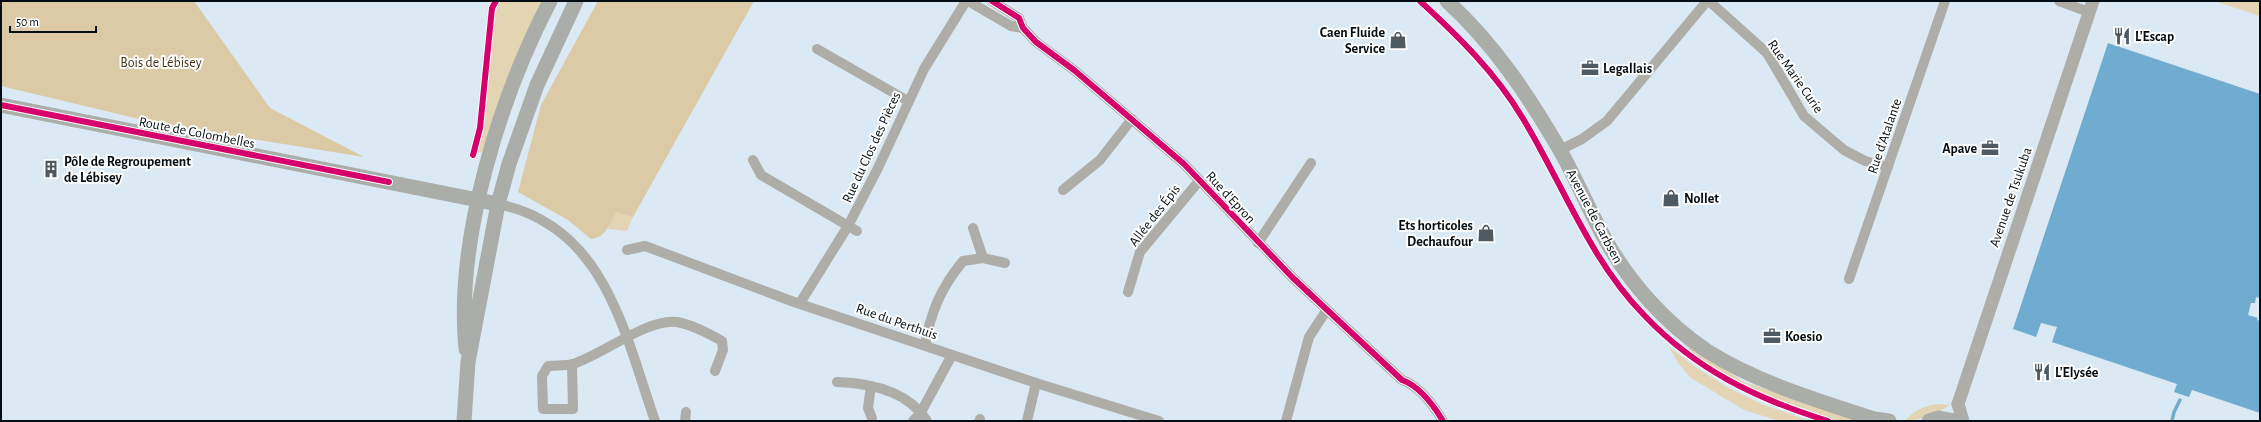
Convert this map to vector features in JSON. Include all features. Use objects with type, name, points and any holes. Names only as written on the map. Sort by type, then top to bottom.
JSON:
[{"type":"main road","points":[[468,362],[464,321],[464,299],[478,200],[500,121],[519,69],[550,1]]},
{"type":"main road","points":[[464,421],[468,362],[498,204],[511,158],[537,85],[576,1]]},
{"type":"main road","name":"Avenue de Garbsen","points":[[1447,1],[1478,32],[1505,63],[1535,108],[1560,150],[1602,235],[1623,268],[1651,302],[1673,324],[1706,350],[1734,366],[1783,388],[1876,420],[1889,421]]},
{"type":"main road","name":"Route de Colombelles","points":[[1,106],[498,204]]},
{"type":"main road","points":[[1934,420],[1955,421]]},
{"type":"street","name":"Rue d'Epron","points":[[967,1],[1011,26],[1023,28]]},
{"type":"street","name":"Rue du Clos des Pièces","points":[[800,303],[852,229],[908,101],[924,69],[967,1]]},
{"type":"street","name":"Rue d'Epron","points":[[992,1],[1019,18],[1023,28],[1184,164],[1258,243],[1326,311],[1402,380],[1408,382],[1434,407],[1443,421]]},
{"type":"street","points":[[1560,150],[1582,139],[1607,121],[1708,1]]},
{"type":"street","name":"Rue Marie Curie","points":[[1708,1],[1744,30],[1767,53],[1804,116],[1844,150],[1865,161],[1888,167]]},
{"type":"street","name":"Rue d'Atalante","points":[[1849,279],[1946,1]]},
{"type":"street","points":[[2059,1],[2091,6]]},
{"type":"street","name":"Avenue de Tsukuba","points":[[1958,404],[2091,6]]},
{"type":"street","points":[[817,49],[908,101]]},
{"type":"street","points":[[1063,190],[1100,160],[1132,119]]},
{"type":"street","points":[[753,160],[760,175],[852,229]]},
{"type":"street","points":[[1258,243],[1311,163]]},
{"type":"street","name":"Allée des Épis","points":[[1128,292],[1140,252],[1199,181]]},
{"type":"street","points":[[498,204],[532,214],[554,226],[574,243],[601,278],[627,339],[655,421]]},
{"type":"street","points":[[974,228],[983,258]]},
{"type":"street","name":"Rue du Perthuis","points":[[627,250],[645,246],[800,303],[925,346],[1036,383],[1159,421]]},
{"type":"street","points":[[925,346],[936,303],[947,280],[963,261],[983,258],[1005,263]]},
{"type":"street","points":[[1286,421],[1309,337],[1326,311]]},
{"type":"street","points":[[572,364],[573,409],[543,409],[542,376],[548,366],[572,364],[627,339],[635,332],[661,324],[676,322],[700,329],[722,340],[723,350],[715,371]]},
{"type":"street","points":[[913,421],[921,412],[952,355]]},
{"type":"street","points":[[837,382],[853,382],[898,394],[921,412],[927,421]]},
{"type":"street","points":[[1027,421],[1036,383]]},
{"type":"street","points":[[871,386],[868,408],[872,418]]},
{"type":"street","points":[[1934,420],[1958,404],[1963,421]]},
{"type":"shaded area","points":[[499,1],[543,1],[484,153],[476,151],[482,129],[494,19]]},
{"type":"shaded area","points":[[2214,1],[2260,1],[2260,16]]},
{"type":"shaded area","points":[[616,211],[633,217],[627,231],[608,229]]},
{"type":"shaded area","points":[[1668,346],[1694,366],[1727,387],[1762,404],[1810,421],[1779,421],[1744,410],[1691,378],[1679,364]]},
{"type":"shaded area","points":[[1690,346],[1744,382],[1862,421],[1838,421],[1762,395],[1726,377],[1688,350]]},
{"type":"shaded area","points":[[1937,404],[1949,405],[1928,416],[1905,421],[1920,409]]},
{"type":"green space","name":"Bois de Lébisey","points":[[1,1],[194,1],[270,108],[364,157],[160,124],[1,86]]},
{"type":"green space","points":[[598,1],[754,1],[633,217],[616,212],[610,225],[604,233],[591,239],[568,220],[518,192],[541,105]]},
{"type":"water","points":[[2108,43],[2260,94],[2260,298],[2256,297],[2255,303],[2251,303],[2248,315],[2258,318],[2257,320],[2260,321],[2260,413],[2192,390],[2189,397],[2174,392],[2177,384],[2052,342],[2057,327],[2041,323],[2036,337],[2013,329]]},
{"type":"waterway","points":[[2172,421],[2174,412],[2180,400]]},
{"type":"cycle path","points":[[473,155],[480,128],[492,8],[496,1]]},
{"type":"cycle path","points":[[992,1],[1019,18],[1023,28],[1036,42],[1074,70],[1184,164],[1292,277],[1402,380],[1420,392],[1431,403],[1443,421]]},
{"type":"cycle path","points":[[1420,1],[1475,55],[1500,85],[1522,117],[1577,219],[1607,270],[1644,315],[1685,352],[1706,367],[1752,392],[1777,403],[1828,421]]},
{"type":"cycle path","points":[[1,105],[389,182]]},
{"type":"place","name":"L'Escap","points":[[2122,36]]},
{"type":"place","name":"Caen Fluide Service","points":[[1398,40]]},
{"type":"place","name":"Legallais","points":[[1590,68]]},
{"type":"place","name":"Apave","points":[[1990,148]]},
{"type":"place","name":"Pôle de Regroupement de Lébisey","points":[[51,169]]},
{"type":"place","name":"Nollet","points":[[1671,198]]},
{"type":"place","name":"Ets horticoles Dechaufour","points":[[1486,233]]},
{"type":"place","name":"Koesio","points":[[1772,336]]},
{"type":"place","name":"L'Elysée","points":[[2042,372]]}]
